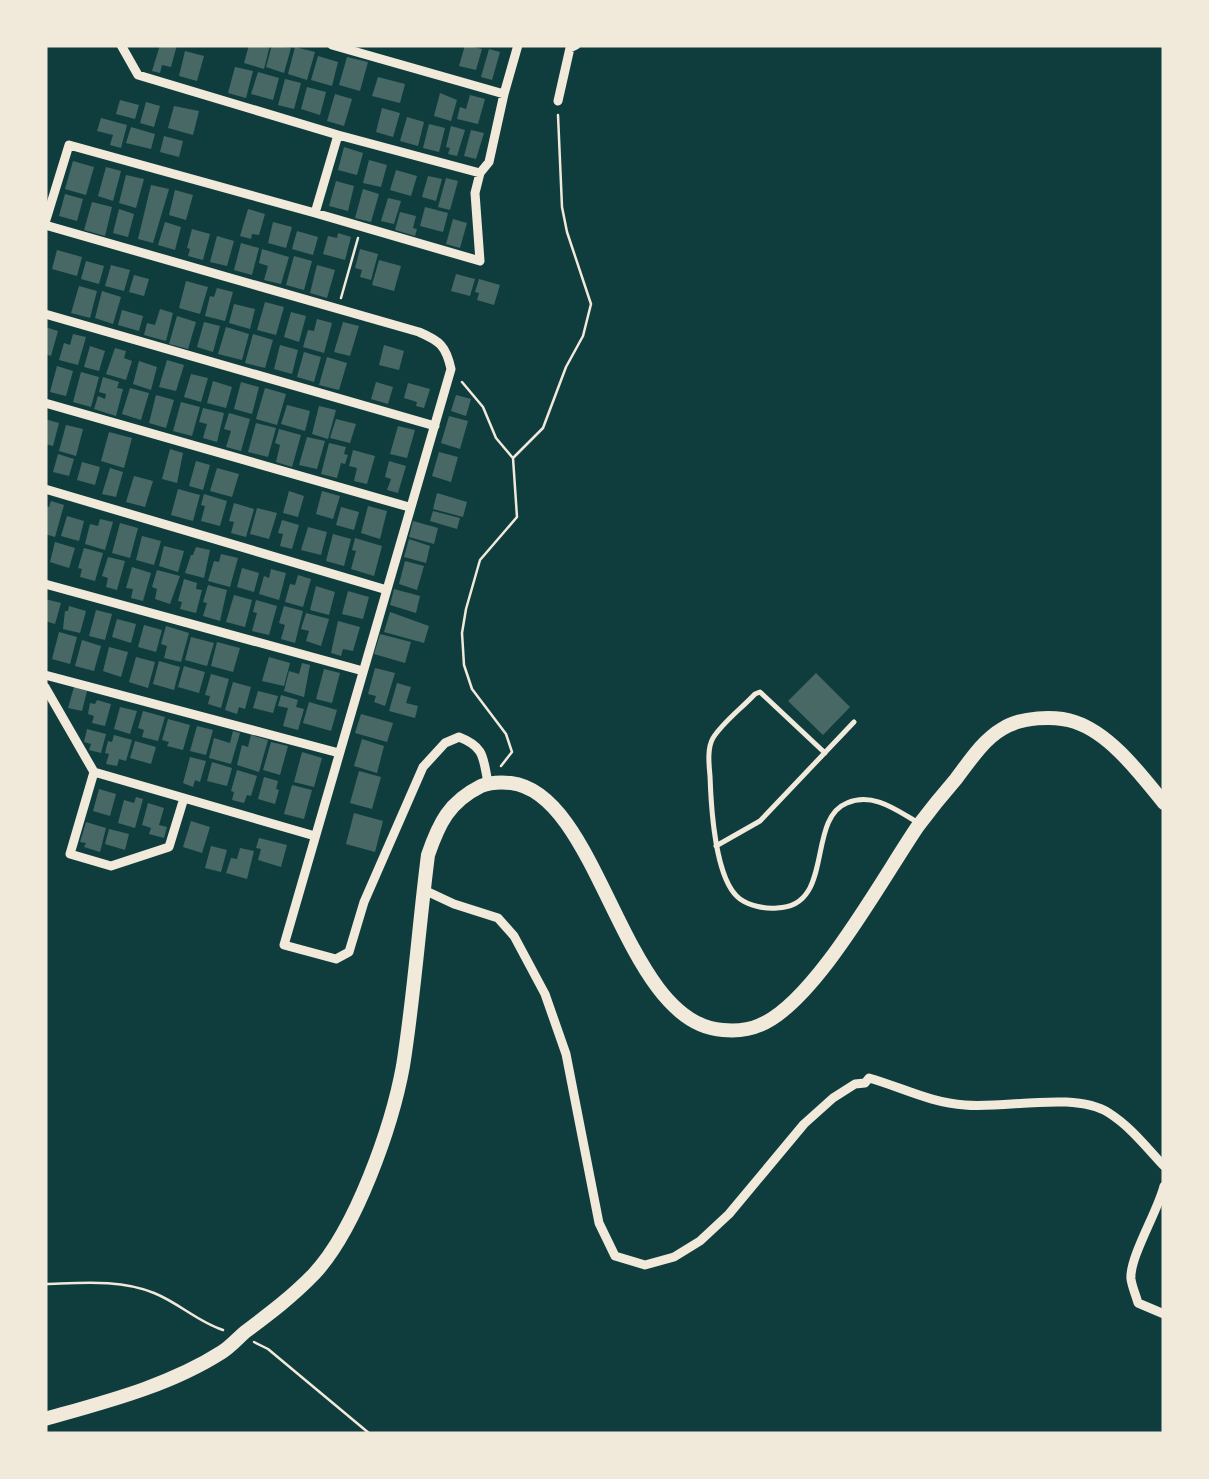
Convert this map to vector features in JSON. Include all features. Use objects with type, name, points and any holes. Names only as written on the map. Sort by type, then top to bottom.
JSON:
[{"type":"main road","points":[[45,1419],[154,1385],[224,1351],[283,1304],[317,1271],[337,1242],[384,1140],[403,1066],[428,855],[439,824],[470,792],[488,783],[523,785],[540,794],[574,834],[654,984],[683,1016],[708,1029],[734,1031],[759,1026],[780,1014],[804,990],[835,951],[920,824],[975,754],[1002,728],[1027,720],[1075,722],[1118,751],[1164,803]]},
{"type":"street","points":[[121,45],[138,75],[480,174]]},
{"type":"street","points":[[332,45],[504,94]]},
{"type":"street","points":[[488,783],[482,753],[473,742],[459,737],[445,742],[424,767],[364,902],[348,952],[336,960],[284,945],[451,369],[448,352],[436,339],[45,224],[69,145],[480,261],[475,193],[480,174],[489,162],[518,45]]},
{"type":"street","points":[[558,100],[570,48],[576,45]]},
{"type":"street","points":[[315,214],[338,134]]},
{"type":"street","points":[[45,314],[434,426]]},
{"type":"street","points":[[45,403],[409,507]]},
{"type":"street","points":[[45,489],[387,590]]},
{"type":"street","points":[[45,584],[362,671]]},
{"type":"street","points":[[45,675],[339,752]]},
{"type":"street","points":[[45,688],[94,772],[316,836]]},
{"type":"street","points":[[94,772],[70,854],[111,866],[169,846],[184,798]]},
{"type":"street","points":[[424,890],[498,918],[514,936],[545,994],[566,1054],[599,1223],[615,1256],[645,1265],[674,1256],[700,1241],[729,1214],[804,1124],[833,1098],[869,1078],[929,1100],[966,1106],[1071,1102],[1106,1110],[1164,1166]]},
{"type":"street","points":[[1164,1186],[1160,1206],[1147,1228],[1130,1276],[1138,1303],[1164,1314]]},
{"type":"lane","points":[[824,754],[760,692],[712,740],[710,775],[716,846],[729,887],[740,898],[756,906],[774,908],[797,902],[813,884],[826,825],[846,803],[863,799],[881,801],[920,824]]},
{"type":"lane","points":[[716,846],[760,821],[854,722]]},
{"type":"path","points":[[513,458],[543,428],[566,367],[583,336],[591,304],[562,206],[558,100]]},
{"type":"path","points":[[337,310],[362,227]]},
{"type":"path","points":[[451,369],[484,407],[496,438],[513,458],[517,518],[480,560],[462,633],[464,664],[472,689],[506,734],[512,752],[488,783]]},
{"type":"path","points":[[45,1284],[102,1282],[156,1294],[206,1325],[268,1349],[370,1434]]},
{"type":"building","points":[[160,45],[177,45],[171,67],[162,65],[160,73],[152,71]]},
{"type":"building","points":[[249,45],[270,45],[264,69],[244,63]]},
{"type":"building","points":[[272,45],[291,48],[284,73],[266,67]]},
{"type":"building","points":[[465,45],[482,49],[476,70],[459,66]]},
{"type":"building","points":[[295,47],[315,52],[307,80],[288,74]]},
{"type":"building","points":[[489,49],[500,52],[492,80],[481,77]]},
{"type":"building","points":[[185,51],[204,56],[197,81],[179,76]]},
{"type":"building","points":[[318,56],[338,62],[332,86],[311,80]]},
{"type":"building","points":[[347,57],[368,62],[360,91],[339,85]]},
{"type":"building","points":[[235,67],[253,71],[246,98],[228,93]]},
{"type":"building","points":[[258,72],[279,78],[273,100],[251,94]]},
{"type":"building","points":[[378,77],[405,84],[400,103],[372,96]]},
{"type":"building","points":[[285,79],[301,83],[294,109],[278,105]]},
{"type":"building","points":[[307,87],[326,92],[320,115],[301,109]]},
{"type":"building","points":[[440,93],[457,100],[451,121],[434,116]]},
{"type":"building","points":[[335,94],[352,99],[344,126],[327,121]]},
{"type":"building","points":[[470,95],[485,99],[478,124],[457,119],[460,107],[466,109]]},
{"type":"building","points":[[120,100],[139,105],[135,119],[116,114]]},
{"type":"building","points":[[146,102],[160,106],[154,127],[140,123]]},
{"type":"building","points":[[174,106],[199,111],[193,135],[168,128]]},
{"type":"building","points":[[382,108],[400,113],[393,137],[376,132]]},
{"type":"building","points":[[407,117],[424,122],[418,146],[400,141]]},
{"type":"building","points":[[101,118],[127,125],[121,148],[110,145],[113,135],[97,131]]},
{"type":"building","points":[[429,124],[445,128],[439,152],[423,148]]},
{"type":"building","points":[[451,126],[465,130],[457,156],[448,154],[450,148],[446,147]]},
{"type":"building","points":[[131,127],[155,134],[151,149],[126,143]]},
{"type":"building","points":[[471,130],[484,133],[476,159],[464,156]]},
{"type":"building","points":[[164,136],[183,141],[179,157],[160,152]]},
{"type":"building","points":[[344,147],[363,153],[357,175],[338,170]]},
{"type":"building","points":[[369,160],[387,165],[381,187],[363,183]]},
{"type":"building","points":[[73,161],[94,167],[86,195],[65,189]]},
{"type":"building","points":[[106,167],[121,171],[113,201],[98,196]]},
{"type":"building","points":[[396,170],[417,176],[411,196],[390,190]]},
{"type":"building","points":[[126,175],[144,179],[136,208],[119,203]]},
{"type":"building","points":[[428,176],[442,179],[436,201],[422,197]]},
{"type":"building","points":[[446,178],[458,181],[450,210],[438,207]]},
{"type":"building","points":[[336,181],[354,186],[348,211],[329,206]]},
{"type":"building","points":[[151,185],[169,189],[153,243],[138,239]]},
{"type":"building","points":[[363,189],[379,194],[371,222],[355,218]]},
{"type":"building","points":[[175,190],[193,195],[186,220],[169,215]]},
{"type":"building","points":[[65,194],[83,199],[77,221],[59,216]]},
{"type":"building","points":[[388,198],[401,201],[394,224],[381,221]]},
{"type":"building","points":[[92,202],[112,207],[105,236],[84,230]]},
{"type":"building","points":[[425,207],[448,213],[443,232],[420,226]]},
{"type":"building","points":[[119,209],[134,214],[128,237],[113,233]]},
{"type":"building","points":[[248,209],[265,214],[259,235],[252,234],[251,239],[240,236]]},
{"type":"building","points":[[400,212],[416,216],[415,236],[395,230]]},
{"type":"building","points":[[453,219],[467,223],[460,248],[446,244]]},
{"type":"building","points":[[165,222],[181,227],[175,250],[158,245]]},
{"type":"building","points":[[273,222],[292,227],[286,248],[268,243]]},
{"type":"building","points":[[192,229],[210,234],[203,260],[188,256]]},
{"type":"building","points":[[297,231],[318,237],[313,255],[292,249]]},
{"type":"building","points":[[338,233],[351,237],[345,260],[323,254],[328,236],[337,238]]},
{"type":"building","points":[[217,236],[234,241],[227,266],[210,262]]},
{"type":"building","points":[[241,243],[259,248],[252,275],[234,270]]},
{"type":"building","points":[[262,249],[289,257],[281,284],[264,280],[268,266],[259,263]]},
{"type":"building","points":[[360,249],[378,254],[371,280],[360,277],[362,270],[355,268]]},
{"type":"building","points":[[57,250],[82,257],[77,276],[52,269]]},
{"type":"building","points":[[294,256],[312,261],[304,290],[286,285]]},
{"type":"building","points":[[379,260],[401,266],[394,291],[372,285]]},
{"type":"building","points":[[86,261],[104,266],[99,284],[81,279]]},
{"type":"building","points":[[111,265],[130,270],[124,291],[105,286]]},
{"type":"building","points":[[317,265],[335,270],[327,298],[310,293]]},
{"type":"building","points":[[456,274],[475,279],[470,296],[451,291]]},
{"type":"building","points":[[134,275],[149,279],[144,296],[129,292]]},
{"type":"building","points":[[479,279],[500,285],[494,305],[477,300]]},
{"type":"building","points":[[186,281],[208,287],[200,314],[179,308]]},
{"type":"building","points":[[79,286],[97,291],[90,318],[71,313]]},
{"type":"building","points":[[217,288],[233,292],[225,321],[205,316],[210,296],[214,297]]},
{"type":"building","points":[[102,291],[121,297],[113,324],[95,318]]},
{"type":"building","points":[[265,302],[284,307],[276,335],[257,330]]},
{"type":"building","points":[[234,304],[255,309],[250,329],[229,323]]},
{"type":"building","points":[[160,309],[173,313],[166,341],[144,335],[147,323],[155,325]]},
{"type":"building","points":[[122,310],[143,316],[139,331],[118,325]]},
{"type":"building","points":[[291,312],[306,316],[299,342],[284,337]]},
{"type":"building","points":[[177,316],[196,322],[188,349],[169,344]]},
{"type":"building","points":[[317,319],[332,323],[324,353],[303,347],[308,330],[314,331]]},
{"type":"building","points":[[204,322],[220,326],[213,352],[197,347]]},
{"type":"building","points":[[343,322],[359,326],[350,356],[334,352]]},
{"type":"building","points":[[45,327],[58,331],[51,356],[45,354]]},
{"type":"building","points":[[226,327],[249,334],[242,360],[218,354]]},
{"type":"building","points":[[73,334],[86,337],[78,365],[59,360],[64,343],[70,345]]},
{"type":"building","points":[[253,334],[273,340],[265,368],[245,363]]},
{"type":"building","points":[[280,345],[298,350],[292,374],[274,369]]},
{"type":"building","points":[[384,345],[404,351],[399,370],[379,365]]},
{"type":"building","points":[[90,346],[105,351],[99,371],[84,367]]},
{"type":"building","points":[[115,348],[126,351],[124,358],[132,361],[126,380],[106,374]]},
{"type":"building","points":[[304,352],[321,357],[314,382],[297,377]]},
{"type":"building","points":[[327,357],[347,363],[339,390],[319,385]]},
{"type":"building","points":[[167,360],[184,365],[176,391],[159,387]]},
{"type":"building","points":[[139,361],[157,367],[151,390],[133,384]]},
{"type":"building","points":[[57,366],[73,371],[66,396],[50,392]]},
{"type":"building","points":[[81,372],[99,377],[91,407],[73,402]]},
{"type":"building","points":[[191,374],[208,378],[201,402],[184,397]]},
{"type":"building","points":[[103,377],[119,382],[117,388],[123,389],[116,416],[94,409],[98,396],[105,399],[106,394],[99,392]]},
{"type":"building","points":[[213,381],[232,387],[226,408],[207,403]]},
{"type":"building","points":[[241,382],[259,387],[252,414],[234,409]]},
{"type":"building","points":[[376,382],[393,387],[388,404],[371,399]]},
{"type":"building","points":[[408,383],[430,389],[424,408],[404,398]]},
{"type":"building","points":[[130,388],[149,393],[141,420],[122,414]]},
{"type":"building","points":[[265,388],[286,394],[277,425],[256,419]]},
{"type":"building","points":[[156,395],[174,400],[166,428],[149,423]]},
{"type":"building","points":[[456,395],[471,399],[466,416],[451,411]]},
{"type":"building","points":[[181,402],[200,407],[192,436],[173,431]]},
{"type":"building","points":[[287,405],[310,411],[305,431],[281,424]]},
{"type":"building","points":[[319,406],[336,410],[328,439],[312,434]]},
{"type":"building","points":[[203,408],[224,413],[217,442],[203,438],[207,424],[199,422]]},
{"type":"building","points":[[229,413],[250,419],[241,451],[226,447],[231,431],[224,429]]},
{"type":"building","points":[[449,416],[468,421],[460,449],[441,443]]},
{"type":"building","points":[[45,419],[59,423],[53,446],[45,444]]},
{"type":"building","points":[[336,419],[356,424],[350,443],[330,438]]},
{"type":"building","points":[[256,423],[276,428],[268,457],[248,452]]},
{"type":"building","points":[[66,425],[83,429],[76,456],[59,451]]},
{"type":"building","points":[[398,426],[415,430],[407,458],[390,454]]},
{"type":"building","points":[[279,429],[301,435],[292,467],[276,462]]},
{"type":"building","points":[[109,432],[132,438],[124,468],[101,461]]},
{"type":"building","points":[[307,437],[325,441],[317,469],[299,465]]},
{"type":"building","points":[[329,443],[346,447],[344,454],[348,455],[337,478],[321,474]]},
{"type":"building","points":[[170,449],[183,453],[177,483],[162,479]]},
{"type":"building","points":[[353,450],[375,456],[367,484],[354,481],[357,468],[349,466]]},
{"type":"building","points":[[439,452],[458,457],[451,482],[432,476]]},
{"type":"building","points":[[58,454],[74,459],[69,476],[53,472]]},
{"type":"building","points":[[196,461],[210,465],[203,490],[189,486]]},
{"type":"building","points":[[389,461],[406,466],[398,493],[387,490],[391,479],[385,477]]},
{"type":"building","points":[[82,462],[100,467],[95,485],[77,480]]},
{"type":"building","points":[[110,468],[123,472],[116,497],[102,494]]},
{"type":"building","points":[[217,468],[239,474],[232,497],[210,491]]},
{"type":"building","points":[[134,476],[153,481],[145,507],[126,502]]},
{"type":"building","points":[[178,489],[200,495],[193,521],[171,515]]},
{"type":"building","points":[[289,491],[304,496],[298,517],[283,513]]},
{"type":"building","points":[[322,491],[340,496],[333,519],[316,514]]},
{"type":"building","points":[[437,493],[467,502],[463,517],[433,509]]},
{"type":"building","points":[[204,494],[227,501],[220,526],[201,521]]},
{"type":"building","points":[[51,501],[64,505],[55,537],[45,534],[45,506],[49,507]]},
{"type":"building","points":[[234,503],[254,509],[246,537],[231,533],[234,522],[229,521]]},
{"type":"building","points":[[368,506],[387,511],[380,539],[361,533]]},
{"type":"building","points":[[341,507],[359,512],[354,530],[336,525]]},
{"type":"building","points":[[257,508],[277,513],[269,539],[250,534]]},
{"type":"building","points":[[433,511],[460,518],[457,529],[430,521]]},
{"type":"building","points":[[67,516],[84,521],[79,541],[61,536]]},
{"type":"building","points":[[100,519],[113,522],[105,550],[85,544],[90,524],[98,526]]},
{"type":"building","points":[[282,520],[299,525],[292,549],[280,546]]},
{"type":"building","points":[[413,521],[438,528],[434,544],[409,537]]},
{"type":"building","points":[[120,523],[138,528],[130,558],[112,553]]},
{"type":"building","points":[[308,527],[327,532],[321,555],[301,550]]},
{"type":"building","points":[[333,534],[351,539],[344,566],[326,561]]},
{"type":"building","points":[[142,536],[161,541],[154,565],[136,560]]},
{"type":"building","points":[[355,538],[382,546],[374,576],[351,569]]},
{"type":"building","points":[[409,539],[430,546],[426,563],[404,557]]},
{"type":"building","points":[[55,542],[75,548],[69,568],[50,562]]},
{"type":"building","points":[[164,546],[184,551],[178,572],[159,566]]},
{"type":"building","points":[[196,547],[210,550],[204,578],[185,573]]},
{"type":"building","points":[[84,548],[103,553],[95,581],[80,577],[82,569],[78,568]]},
{"type":"building","points":[[221,554],[238,558],[230,587],[208,581],[214,561],[219,562]]},
{"type":"building","points":[[108,557],[125,561],[117,590],[106,587],[108,578],[102,576]]},
{"type":"building","points":[[405,561],[424,566],[417,590],[399,584]]},
{"type":"building","points":[[132,567],[151,573],[143,601],[131,598],[133,589],[126,588]]},
{"type":"building","points":[[242,568],[259,573],[254,592],[237,587]]},
{"type":"building","points":[[271,569],[286,573],[279,600],[259,594],[264,576],[269,578]]},
{"type":"building","points":[[157,570],[180,576],[170,604],[155,599],[157,589],[152,587]]},
{"type":"building","points":[[298,575],[311,579],[303,607],[285,602],[290,584],[295,585]]},
{"type":"building","points":[[184,579],[197,583],[196,589],[202,590],[196,613],[180,609],[182,602],[178,601]]},
{"type":"building","points":[[208,585],[227,590],[220,621],[203,616]]},
{"type":"building","points":[[316,586],[335,592],[329,615],[310,610]]},
{"type":"building","points":[[394,589],[420,596],[416,613],[390,605]]},
{"type":"building","points":[[348,591],[369,597],[363,619],[342,614]]},
{"type":"building","points":[[234,595],[252,600],[245,627],[226,622]]},
{"type":"building","points":[[45,599],[61,603],[55,624],[45,621]]},
{"type":"building","points":[[256,600],[277,606],[269,635],[252,631]]},
{"type":"building","points":[[69,606],[86,611],[80,633],[63,629]]},
{"type":"building","points":[[284,606],[303,611],[295,643],[281,639],[285,625],[279,623]]},
{"type":"building","points":[[96,610],[112,614],[105,640],[89,636]]},
{"type":"building","points":[[390,612],[429,626],[424,643],[384,632]]},
{"type":"building","points":[[306,613],[329,619],[321,646],[306,641],[309,631],[301,629]]},
{"type":"building","points":[[117,619],[136,624],[131,643],[112,637]]},
{"type":"building","points":[[338,621],[360,627],[353,651],[343,649],[341,656],[331,653]]},
{"type":"building","points":[[144,625],[162,630],[156,652],[138,647]]},
{"type":"building","points":[[166,626],[189,633],[181,662],[164,658],[167,646],[161,644]]},
{"type":"building","points":[[59,632],[77,637],[70,664],[52,659]]},
{"type":"building","points":[[380,634],[411,642],[405,663],[374,654]]},
{"type":"building","points":[[191,637],[214,643],[207,666],[185,660]]},
{"type":"building","points":[[82,640],[101,646],[94,671],[75,666]]},
{"type":"building","points":[[217,642],[240,648],[233,672],[211,666]]},
{"type":"building","points":[[109,647],[128,652],[121,677],[103,671]]},
{"type":"building","points":[[136,657],[155,662],[148,688],[129,682]]},
{"type":"building","points":[[269,657],[290,663],[284,686],[262,681]]},
{"type":"building","points":[[159,661],[180,667],[174,690],[153,684]]},
{"type":"building","points":[[302,663],[310,665],[304,697],[284,691],[289,671],[299,674]]},
{"type":"building","points":[[184,666],[205,672],[199,693],[178,687]]},
{"type":"building","points":[[375,668],[395,673],[385,706],[374,702],[376,696],[368,694]]},
{"type":"building","points":[[324,669],[340,673],[332,703],[316,699]]},
{"type":"building","points":[[816,673],[850,707],[823,735],[788,701]]},
{"type":"building","points":[[211,674],[229,679],[221,708],[208,704],[210,696],[205,695]]},
{"type":"building","points":[[233,682],[251,687],[245,709],[239,707],[237,714],[225,710]]},
{"type":"building","points":[[397,683],[411,687],[406,703],[418,706],[415,718],[389,711]]},
{"type":"building","points":[[74,687],[87,691],[82,711],[68,708]]},
{"type":"building","points":[[258,691],[278,696],[273,713],[253,708]]},
{"type":"building","points":[[281,695],[298,700],[296,707],[304,709],[298,730],[283,726],[288,708],[278,706]]},
{"type":"building","points":[[97,700],[111,704],[105,726],[92,723],[94,716],[88,714],[90,703]]},
{"type":"building","points":[[309,702],[337,710],[331,731],[303,723]]},
{"type":"building","points":[[120,707],[137,711],[130,734],[114,729]]},
{"type":"building","points":[[143,711],[165,717],[158,741],[142,737],[144,730],[138,728]]},
{"type":"building","points":[[361,714],[393,723],[387,742],[355,733]]},
{"type":"building","points":[[168,719],[190,725],[183,750],[167,746],[169,742],[162,740]]},
{"type":"building","points":[[197,726],[213,730],[206,755],[190,751]]},
{"type":"building","points":[[87,729],[106,734],[101,753],[89,750],[91,744],[84,742]]},
{"type":"building","points":[[233,731],[240,733],[231,764],[209,758],[214,738],[230,743]]},
{"type":"building","points":[[114,735],[132,740],[126,761],[119,759],[117,766],[106,764],[108,741],[112,742]]},
{"type":"building","points":[[251,735],[268,740],[259,772],[237,765],[242,745],[248,747]]},
{"type":"building","points":[[362,739],[384,746],[377,773],[354,766]]},
{"type":"building","points":[[135,741],[156,747],[151,764],[130,758]]},
{"type":"building","points":[[271,742],[288,746],[280,775],[263,770]]},
{"type":"building","points":[[302,752],[322,758],[314,787],[294,782]]},
{"type":"building","points":[[190,757],[206,761],[200,782],[195,780],[193,787],[183,783]]},
{"type":"building","points":[[212,762],[232,768],[227,786],[207,781]]},
{"type":"building","points":[[237,770],[257,776],[251,796],[247,795],[244,803],[232,800]]},
{"type":"building","points":[[359,771],[381,777],[372,809],[350,803]]},
{"type":"building","points":[[264,777],[278,781],[275,804],[258,799]]},
{"type":"building","points":[[292,785],[312,790],[304,819],[284,814]]},
{"type":"building","points":[[99,789],[116,794],[110,816],[93,811]]},
{"type":"building","points":[[136,797],[143,799],[135,828],[118,823],[124,800],[134,803]]},
{"type":"building","points":[[148,803],[164,808],[159,825],[167,827],[164,838],[149,834],[151,828],[142,825]]},
{"type":"building","points":[[354,813],[383,821],[375,852],[346,844]]},
{"type":"building","points":[[191,821],[210,827],[202,853],[183,847]]},
{"type":"building","points":[[86,822],[106,828],[100,852],[80,842]]},
{"type":"building","points":[[109,829],[129,834],[125,850],[105,844]]},
{"type":"building","points":[[259,838],[287,845],[281,867],[258,860]]},
{"type":"building","points":[[211,846],[227,850],[221,872],[205,868]]},
{"type":"building","points":[[240,848],[254,851],[247,879],[226,873]]}]
